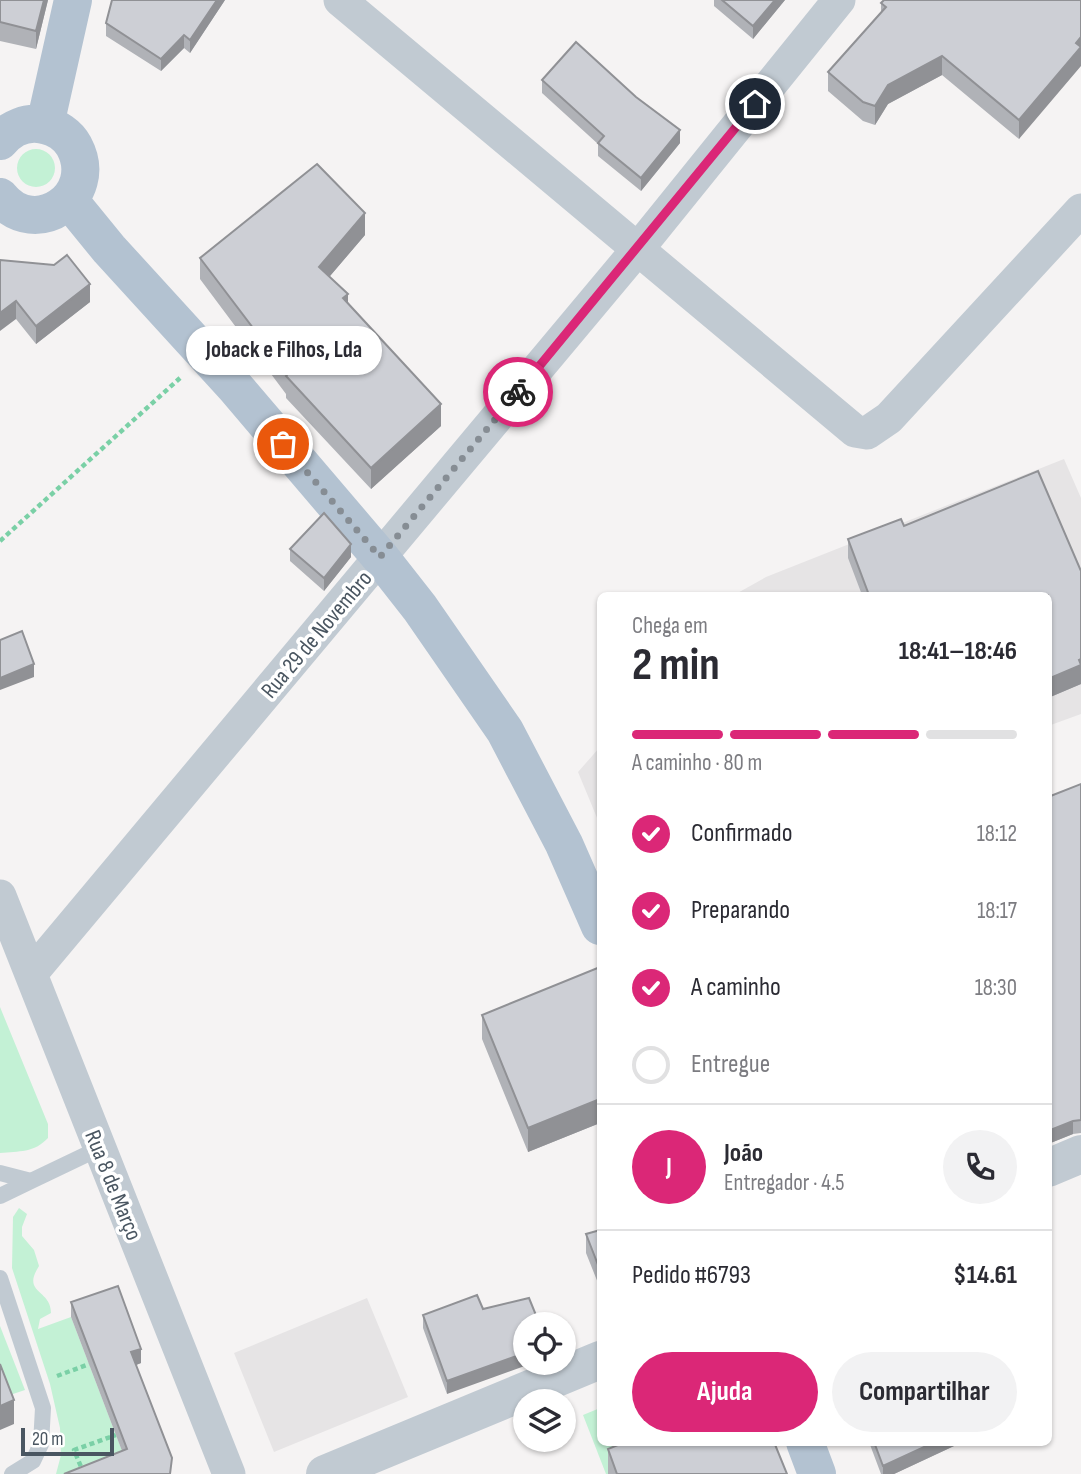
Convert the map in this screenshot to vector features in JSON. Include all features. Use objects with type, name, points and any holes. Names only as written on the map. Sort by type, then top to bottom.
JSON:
[{"type":"main road","points":[[45,125],[73,0]]},
{"type":"main road","points":[[0,141],[12,130],[22,126],[45,125],[60,131],[72,142],[79,156],[81,172],[78,187],[69,201],[44,214],[23,213],[1,202]]},
{"type":"main road","points":[[69,201],[117,258],[235,387],[420,608],[505,731],[564,844],[597,919]]},
{"type":"main road","points":[[806,1446],[817,1474]]},
{"type":"street","points":[[340,0],[855,431],[867,433],[889,418],[1081,210]]},
{"type":"street","name":"Rua 29 de Novembro","points":[[31,974],[637,250],[839,0]]},
{"type":"street","name":"Rua 8 de Março","points":[[0,896],[229,1474]]},
{"type":"street","points":[[1052,1166],[1081,1154]]},
{"type":"street","points":[[325,1474],[597,1361]]},
{"type":"lane","points":[[0,1196],[100,1148]]},
{"type":"lane","points":[[0,1173],[32,1181]]},
{"type":"lane","points":[[0,1279],[43,1408],[41,1444],[33,1461],[12,1474]]},
{"type":"path","points":[[0,541],[188,370]]},
{"type":"path","points":[[36,1383],[89,1364]]},
{"type":"path","points":[[84,1474],[74,1450],[116,1435]]},
{"type":"shaded area","points":[[1064,459],[1081,498],[1081,714],[1052,725],[1052,592],[739,592],[766,577]]},
{"type":"shaded area","points":[[597,750],[597,818],[578,772]]},
{"type":"shaded area","points":[[367,1298],[408,1397],[274,1452],[234,1353]]},
{"type":"green space","points":[[36,149],[49,155],[55,168],[49,181],[36,187],[23,181],[17,168],[23,155]]},
{"type":"green space","points":[[0,1007],[48,1124],[48,1138],[32,1149],[0,1153]]},
{"type":"green space","points":[[19,1208],[27,1214],[22,1236],[34,1250],[39,1266],[33,1282],[50,1305],[51,1313],[40,1319],[38,1329],[71,1317],[127,1464],[103,1474],[56,1474],[61,1455],[60,1428],[50,1384],[12,1268],[13,1217]]},
{"type":"green space","points":[[0,1326],[25,1390],[4,1397],[0,1388]]},
{"type":"green space","points":[[597,1409],[597,1446],[696,1446],[623,1474],[606,1474],[583,1415]]},
{"type":"building","points":[[0,0],[44,0],[36,31],[0,22]]},
{"type":"building","points":[[112,0],[217,0],[190,40],[184,35],[161,59],[106,23]]},
{"type":"building","points":[[722,0],[775,0],[753,26]]},
{"type":"building","points":[[884,0],[1081,0],[1081,37],[1076,43],[1081,47],[1019,120],[942,56],[888,85],[875,106],[863,102],[828,72],[886,7],[881,3]]},
{"type":"building","points":[[576,42],[636,97],[680,130],[641,178],[598,143],[604,136],[542,80]]},
{"type":"building","points":[[317,164],[365,213],[319,267],[348,294],[343,298],[441,404],[371,468],[286,376],[288,374],[200,258]]},
{"type":"building","points":[[67,255],[90,284],[36,326],[16,301],[0,313],[0,260],[54,265]]},
{"type":"building","points":[[1038,471],[1081,571],[1081,665],[1052,677],[1052,592],[868,592],[848,539],[901,519],[904,526]]},
{"type":"building","points":[[324,513],[351,544],[324,578],[290,549]]},
{"type":"building","points":[[22,631],[34,664],[0,678],[0,640]]},
{"type":"building","points":[[1081,784],[1081,1120],[1052,1129],[1052,795]]},
{"type":"building","points":[[597,968],[597,1100],[528,1128],[482,1015]]},
{"type":"building","points":[[597,1231],[597,1262],[586,1234]]},
{"type":"building","points":[[118,1286],[141,1349],[131,1352],[172,1458],[170,1474],[64,1474],[127,1449],[71,1302]]},
{"type":"building","points":[[477,1295],[483,1309],[529,1298],[535,1312],[513,1312],[513,1357],[447,1381],[423,1315]]},
{"type":"building","points":[[0,1364],[14,1400],[0,1406]]},
{"type":"building","points":[[615,1446],[776,1446],[787,1474],[617,1474],[608,1449]]},
{"type":"building","points":[[876,1446],[926,1446],[883,1466]]},
{"type":"way so far","points":[[283,444],[380,557],[518,392]]},
{"type":"place","name":"Joback e Filhos, Lda","points":[[283,444]]},
{"type":"route","points":[[518,392],[755,104]]}]
